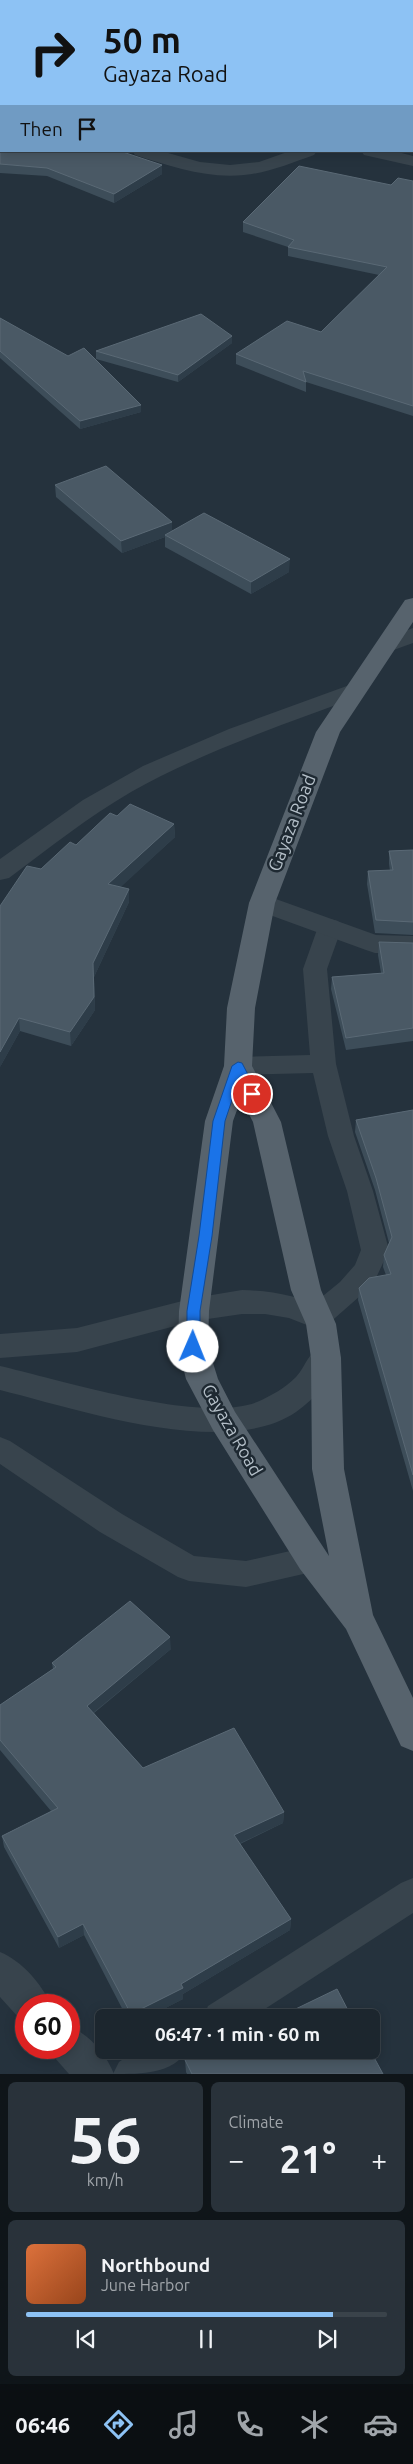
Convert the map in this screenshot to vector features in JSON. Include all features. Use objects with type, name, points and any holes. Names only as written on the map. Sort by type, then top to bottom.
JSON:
[{"type":"main road","name":"Gayaza Road","points":[[413,605],[328,732],[262,903],[242,1008],[238,1066],[219,1121],[194,1311],[193,1347],[202,1379],[224,1421],[312,1559],[358,1619],[413,1735]]},
{"type":"main road","name":"Gayaza Road","points":[[238,1066],[267,1122],[299,1264],[306,1290],[321,1324],[326,1358],[328,1469],[358,1619]]},
{"type":"street","points":[[144,152],[191,166],[222,172],[262,167],[305,152]]},
{"type":"street","points":[[374,152],[413,161]]},
{"type":"street","points":[[388,645],[413,635]]},
{"type":"street","points":[[0,872],[44,839],[123,786],[217,741],[355,690]]},
{"type":"street","points":[[262,903],[375,944],[413,945]]},
{"type":"street","points":[[0,1346],[36,1346],[101,1336],[231,1302],[269,1303],[289,1306],[317,1317]]},
{"type":"street","points":[[0,1378],[179,1420],[224,1421],[255,1415],[286,1402],[307,1387],[318,1374],[326,1358]]},
{"type":"street","points":[[0,1970],[22,1994]]},
{"type":"street","points":[[80,2057],[95,2074]]},
{"type":"lane","points":[[317,1317],[350,1289],[366,1271],[375,1250],[360,1190],[341,1136],[323,1064],[315,969],[330,927]]},
{"type":"lane","points":[[238,1066],[323,1064]]},
{"type":"lane","points":[[0,1449],[111,1523],[189,1568],[246,1574],[312,1559]]},
{"type":"lane","points":[[234,2009],[413,1894]]},
{"type":"lane","points":[[132,2074],[155,2059]]},
{"type":"building","points":[[0,152],[123,152],[162,165],[114,194],[47,168],[0,164]]},
{"type":"building","points":[[299,166],[391,185],[398,178],[413,181],[413,406],[303,371],[306,382],[236,354],[287,321],[321,332],[387,267],[288,247],[294,240],[243,222]]},
{"type":"building","points":[[201,314],[232,336],[178,375],[96,351]]},
{"type":"building","points":[[0,318],[68,356],[84,348],[141,405],[80,421],[0,351]]},
{"type":"building","points":[[106,466],[172,522],[121,541],[55,485]]},
{"type":"building","points":[[204,513],[290,559],[251,582],[165,535]]},
{"type":"building","points":[[130,804],[174,824],[108,884],[129,889],[93,963],[94,997],[70,1032],[19,1018],[0,1052],[0,906],[27,866],[41,869],[70,842],[76,845],[110,813],[117,816]]},
{"type":"building","points":[[413,850],[413,922],[376,920],[368,871],[393,870],[389,851]]},
{"type":"building","points":[[379,942],[413,943],[413,1028],[346,1038],[332,977],[384,973]]},
{"type":"building","points":[[413,1110],[413,1475],[359,1288],[369,1278],[391,1274],[384,1255],[392,1237],[376,1178],[356,1120]]},
{"type":"building","points":[[130,1601],[170,1637],[87,1706],[143,1768],[234,1728],[284,1812],[234,1835],[291,1919],[181,1984],[183,1988],[141,2009],[128,2009],[83,1924],[58,1937],[2,1836],[58,1808],[0,1740],[0,1705],[56,1667],[52,1663]]},
{"type":"building","points":[[337,1989],[347,2009],[296,2009]]},
{"type":"building","points":[[375,2059],[383,2074],[192,2074],[185,2060]]},
{"type":"route","points":[[193,1347],[194,1311],[219,1121],[238,1066],[252,1094]]}]
